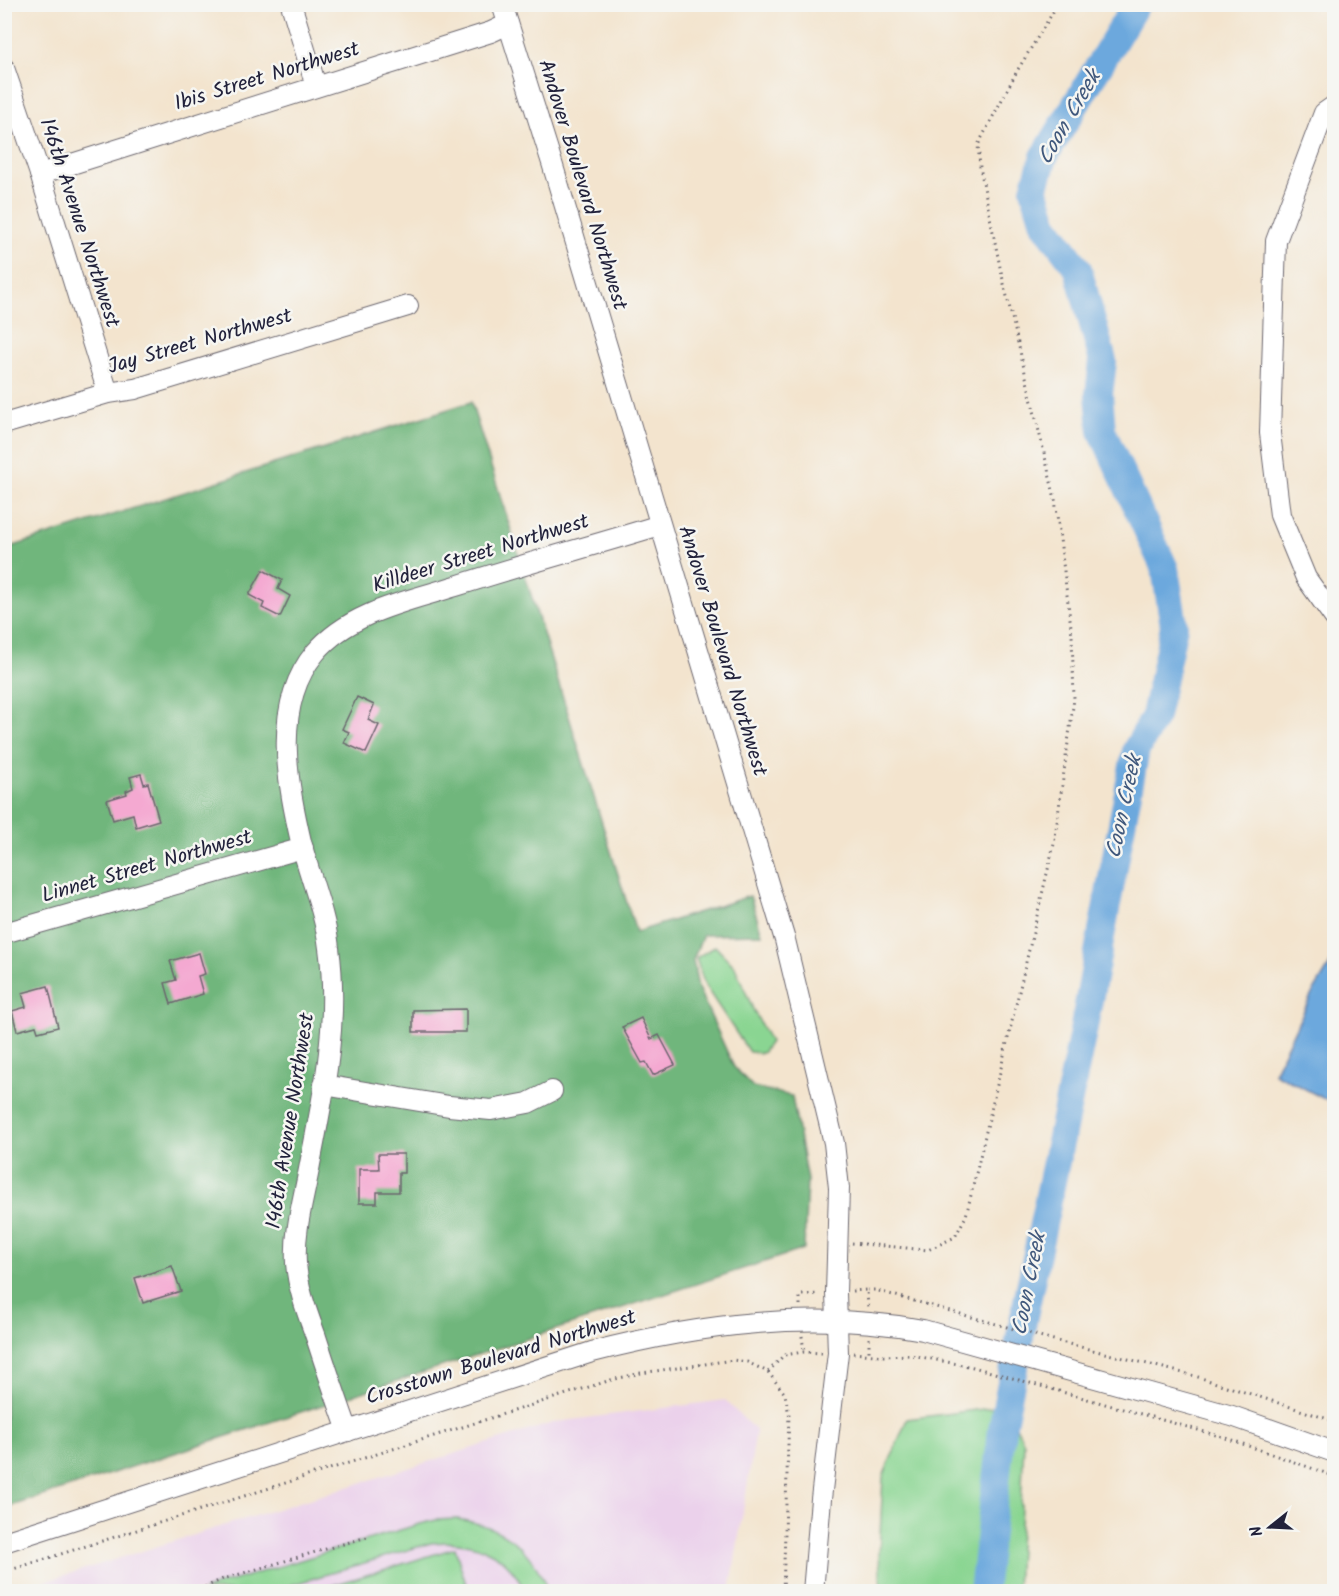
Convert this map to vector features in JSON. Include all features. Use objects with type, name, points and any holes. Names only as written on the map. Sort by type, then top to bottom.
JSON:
[{"type":"street","points":[[291,4],[316,86]]},
{"type":"street","name":"Andover Boulevard Northwest","points":[[502,4],[552,163],[785,940],[834,1143],[839,1188],[838,1353],[813,1592]]},
{"type":"street","name":"Ibis Street Northwest","points":[[40,174],[491,32],[507,24]]},
{"type":"street","name":"146th Avenue Northwest","points":[[4,68],[40,174],[108,393]]},
{"type":"street","points":[[1335,106],[1324,112],[1276,241],[1270,433],[1280,515],[1306,578],[1335,617]]},
{"type":"street","name":"Jay Street Northwest","points":[[4,424],[108,393],[135,389],[408,306]]},
{"type":"street","name":"Killdeer Street Northwest","points":[[324,643],[344,627],[381,610],[498,572],[660,525]]},
{"type":"street","name":"146th Avenue Northwest","points":[[324,643],[301,678],[290,707],[287,730],[288,760],[303,848],[325,925],[333,983],[333,1008],[324,1085],[310,1168],[298,1220],[296,1262],[300,1291],[348,1431]]},
{"type":"street","name":"Linnet Street Northwest","points":[[4,933],[303,848]]},
{"type":"street","points":[[324,1085],[449,1106],[492,1110],[528,1103],[552,1092]]},
{"type":"street","name":"Crosstown Boulevard Northwest","points":[[4,1542],[592,1352],[646,1338],[710,1327],[758,1322],[837,1321],[890,1324],[923,1330],[978,1343],[1232,1416],[1335,1452]]},
{"type":"path","points":[[837,1241],[928,1250],[955,1237],[966,1216],[1053,844],[1074,699],[1072,635],[1055,499],[1000,267],[980,167],[978,145],[1017,70],[1058,4]]},
{"type":"path","points":[[867,1290],[875,1290],[1058,1341],[1196,1376],[1335,1421]]},
{"type":"path","points":[[869,1354],[931,1358],[973,1367],[1223,1437],[1335,1476]]},
{"type":"path","points":[[4,1572],[611,1380],[641,1373],[733,1360],[747,1362],[768,1372],[785,1394],[789,1415],[783,1592]]},
{"type":"path","points":[[768,1372],[774,1366]]},
{"type":"path","points":[[194,1592],[223,1579],[367,1537]]},
{"type":"shaded area","points":[[725,1400],[756,1431],[730,1591],[11,1592],[556,1422]]},
{"type":"green space","points":[[471,402],[636,932],[750,896],[762,934],[703,935],[693,960],[698,988],[734,1067],[753,1087],[792,1096],[807,1180],[804,1249],[5,1508],[4,549]]},
{"type":"green space","points":[[715,946],[735,967],[770,1042],[762,1053],[749,1052],[705,986],[696,958]]},
{"type":"green space","points":[[1006,1406],[1024,1443],[1017,1591],[881,1591],[879,1555],[883,1477],[907,1419]]},
{"type":"green space","points":[[457,1519],[488,1527],[514,1541],[534,1563],[548,1591],[524,1591],[509,1566],[498,1557],[474,1546],[446,1542],[431,1543],[271,1591],[203,1591],[420,1524],[436,1520]]},
{"type":"green space","points":[[455,1548],[468,1591],[314,1591]]},
{"type":"water","points":[[1334,958],[1334,1104],[1274,1073],[1312,994]]},
{"type":"building","points":[[263,570],[282,580],[278,589],[290,596],[280,617],[262,608],[264,603],[249,595]]},
{"type":"building","points":[[357,697],[374,705],[368,720],[379,725],[366,753],[344,743],[349,732],[342,729]]},
{"type":"building","points":[[141,774],[144,784],[148,783],[159,820],[136,827],[133,814],[113,820],[107,800],[127,794],[126,791],[133,788],[130,777]]},
{"type":"building","points":[[199,953],[205,974],[198,976],[203,994],[171,1004],[165,983],[176,980],[170,961]]},
{"type":"building","points":[[48,986],[58,1027],[38,1032],[36,1026],[17,1031],[12,1011],[26,1007],[22,993]]},
{"type":"building","points":[[466,1009],[466,1032],[413,1032],[413,1010]]},
{"type":"building","points":[[641,1018],[651,1039],[659,1035],[675,1065],[653,1075],[646,1062],[642,1063],[622,1027]]},
{"type":"building","points":[[378,1154],[404,1154],[404,1173],[399,1173],[399,1192],[377,1192],[377,1203],[359,1203],[359,1169],[379,1169]]},
{"type":"building","points":[[172,1266],[181,1291],[143,1303],[135,1278]]},
{"type":"waterway","name":"Coon Creek","points":[[983,1592],[1002,1429],[1024,1316],[1083,1032],[1136,750],[1155,716],[1174,626],[1165,569],[1102,431],[1099,394],[1103,361],[1078,269],[1044,223],[1034,189],[1044,157],[1136,4]]}]
